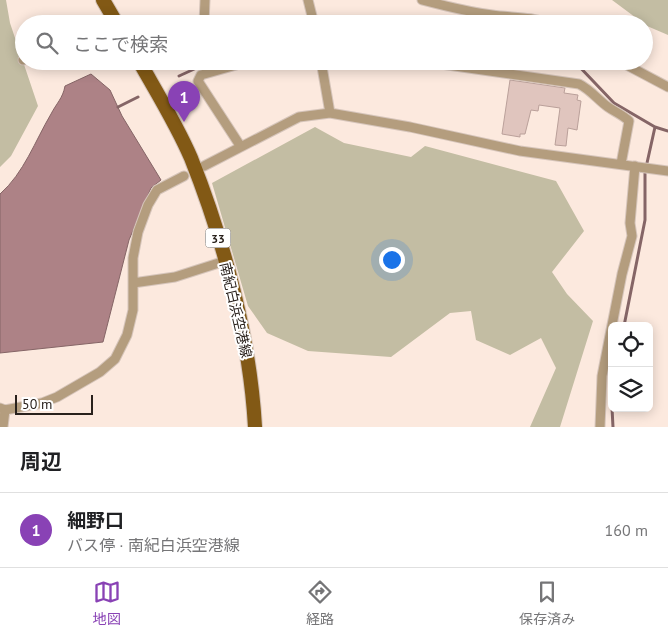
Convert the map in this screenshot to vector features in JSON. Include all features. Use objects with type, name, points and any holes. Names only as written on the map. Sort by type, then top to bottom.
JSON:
[{"type":"main road","points":[[103,0],[112,15]]},
{"type":"main road","name":"南紀白浜空港線","points":[[144,70],[190,157],[225,261],[242,327],[253,392],[255,427]]},
{"type":"street","points":[[204,15],[205,0]]},
{"type":"street","points":[[308,0],[312,15]]},
{"type":"street","points":[[422,0],[490,15]]},
{"type":"street","points":[[218,70],[200,75],[198,81],[241,147]]},
{"type":"street","points":[[323,70],[330,113]]},
{"type":"street","points":[[482,70],[579,84],[588,88],[608,107],[624,116],[629,122],[621,164]]},
{"type":"street","points":[[636,70],[668,87]]},
{"type":"street","points":[[204,166],[299,117],[330,113],[410,127],[520,151],[668,171]]},
{"type":"street","points":[[600,427],[602,376],[622,274],[632,236],[630,223],[637,166]]},
{"type":"street","points":[[3,427],[3,409],[42,403],[57,397],[100,372],[115,359],[127,335],[134,310],[133,258],[138,232],[148,205],[157,190],[184,176]]},
{"type":"street","points":[[133,283],[175,277],[225,261]]},
{"type":"shaded area","points":[[0,0],[6,0],[15,38],[15,70],[26,70],[38,106],[11,156],[0,167]]},
{"type":"shaded area","points":[[612,0],[668,0],[668,35],[653,29],[653,15],[632,15]]},
{"type":"shaded area","points":[[91,74],[110,90],[122,116],[161,180],[151,188],[129,240],[103,342],[0,353],[0,194],[22,167],[61,97],[65,86]]},
{"type":"shaded area","points":[[315,127],[344,143],[411,157],[425,146],[556,181],[584,231],[552,272],[567,294],[593,321],[560,427],[530,427],[556,368],[541,338],[510,355],[476,340],[471,311],[450,313],[391,357],[308,351],[267,333],[248,306],[212,183]]},
{"type":"building","points":[[510,80],[565,88],[564,93],[578,95],[577,100],[581,101],[577,130],[568,128],[566,146],[555,145],[560,108],[539,105],[538,111],[531,110],[525,134],[520,134],[520,137],[502,134]]},
{"type":"waterway","points":[[179,76],[192,70]]},
{"type":"waterway","points":[[583,70],[614,103],[655,127],[645,172],[645,220],[625,322]]},
{"type":"waterway","points":[[118,107],[138,97]]},
{"type":"waterway","points":[[655,127],[668,131]]},
{"type":"waterway","points":[[612,412],[613,427]]},
{"type":"place","name":"細野口","points":[[184,122]]}]
